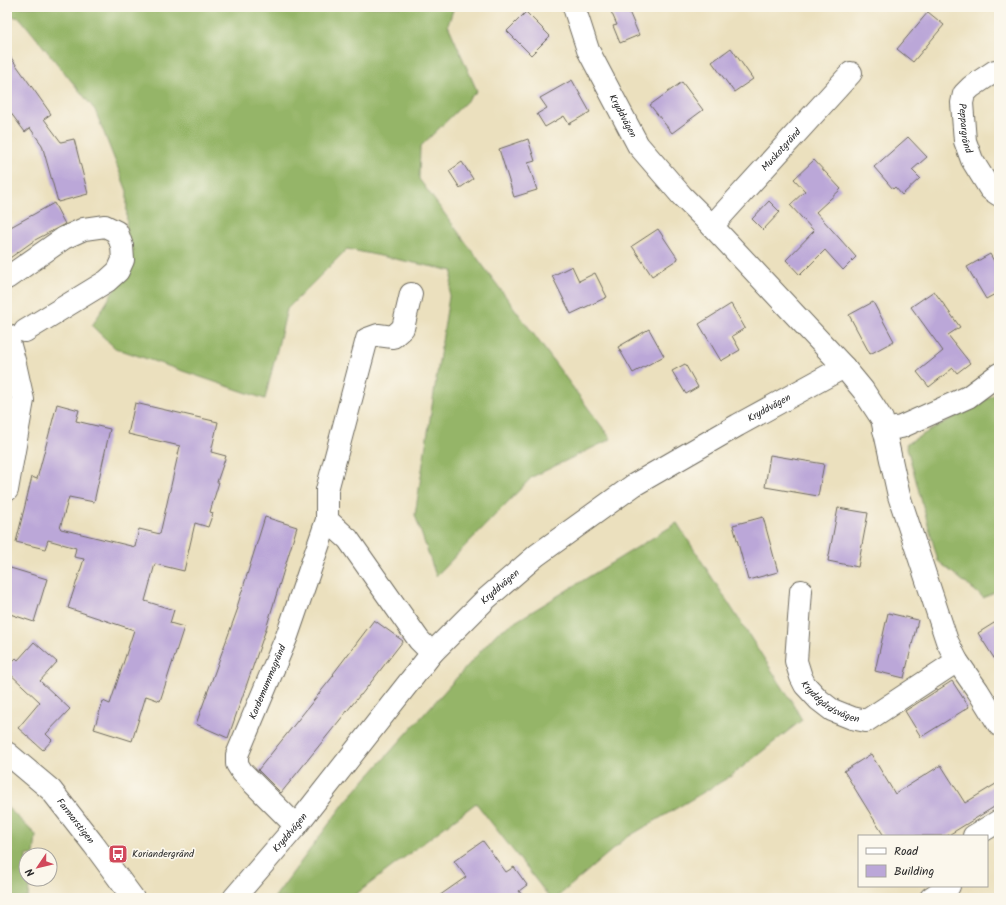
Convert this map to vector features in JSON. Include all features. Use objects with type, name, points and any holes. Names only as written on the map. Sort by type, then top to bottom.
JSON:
[{"type":"street","name":"Kryddvägen","points":[[574,7],[588,50],[638,145],[682,196],[844,367],[882,419],[884,430]]},
{"type":"street","name":"Peppargränd","points":[[999,73],[995,71],[971,88],[964,94],[962,103],[965,141],[972,160],[990,189],[999,195]]},
{"type":"street","name":"Muskotgränd","points":[[712,226],[851,73]]},
{"type":"street","points":[[7,278],[64,238],[84,229],[105,226],[117,232],[122,246],[124,260],[118,271],[107,281],[16,333],[15,364],[23,400],[7,490]]},
{"type":"street","name":"Kardemummagränd","points":[[296,826],[242,772],[237,764],[237,755],[287,636],[327,520],[327,490],[367,339],[378,335],[393,337],[403,328],[411,294]]},
{"type":"street","name":"Kryddvägen","points":[[234,898],[296,826],[432,653],[486,598],[537,555],[634,485],[738,425],[844,367]]},
{"type":"street","points":[[999,374],[968,397],[901,427],[884,430],[899,496],[947,641],[957,661],[978,690],[999,725]]},
{"type":"street","points":[[327,520],[348,539],[419,640],[432,653]]},
{"type":"street","name":"Kryddgårdsvägen","points":[[801,591],[796,661],[805,685],[819,700],[832,710],[852,718],[866,721],[957,661]]},
{"type":"street","name":"Farmarstigen","points":[[7,753],[51,790],[133,898]]},
{"type":"street","points":[[976,835],[999,821]]},
{"type":"street","points":[[931,898],[948,887]]},
{"type":"green space","points":[[7,7],[454,7],[448,25],[477,91],[420,147],[419,179],[611,439],[532,477],[436,576],[415,515],[453,271],[347,249],[287,309],[265,399],[115,348],[92,326],[124,274],[126,263],[127,191],[95,110],[20,18],[7,15]]},
{"type":"green space","points":[[999,392],[999,589],[984,598],[938,561],[906,444]]},
{"type":"green space","points":[[677,523],[792,702],[802,720],[731,776],[626,838],[556,898],[550,898],[476,803],[351,898],[274,898],[346,801],[497,633]]},
{"type":"green space","points":[[7,807],[36,835],[35,847],[18,847],[18,887],[29,887],[28,898],[7,898]]},
{"type":"building","points":[[609,7],[627,7],[639,35],[620,43],[613,26],[617,25]]},
{"type":"building","points":[[526,12],[550,36],[531,55],[507,31]]},
{"type":"building","points":[[928,12],[944,25],[913,62],[897,49]]},
{"type":"building","points":[[731,48],[753,79],[734,92],[712,62]]},
{"type":"building","points":[[7,52],[51,114],[44,119],[61,142],[74,139],[88,194],[58,202],[42,145],[30,128],[25,132],[7,108]]},
{"type":"building","points":[[572,80],[590,112],[569,124],[564,116],[545,127],[537,114],[547,108],[540,98]]},
{"type":"building","points":[[682,82],[703,110],[672,133],[650,105]]},
{"type":"building","points":[[908,137],[927,157],[912,170],[920,178],[902,195],[895,187],[893,189],[874,167]]},
{"type":"building","points":[[528,139],[535,161],[528,163],[537,190],[514,197],[499,149]]},
{"type":"building","points":[[814,160],[841,189],[816,212],[856,257],[843,270],[825,250],[800,275],[786,260],[814,231],[790,205],[805,191],[794,179]]},
{"type":"building","points":[[462,162],[473,179],[460,188],[449,171]]},
{"type":"building","points":[[769,201],[780,212],[763,230],[752,219]]},
{"type":"building","points":[[54,203],[65,224],[35,240],[7,260],[7,229]]},
{"type":"building","points":[[658,229],[678,259],[652,276],[632,246]]},
{"type":"building","points":[[990,254],[999,270],[999,292],[986,299],[967,267]]},
{"type":"building","points":[[572,266],[579,281],[595,273],[607,297],[571,314],[552,276]]},
{"type":"building","points":[[934,291],[960,327],[948,335],[970,363],[957,373],[953,368],[929,387],[917,372],[943,351],[911,307]]},
{"type":"building","points":[[873,302],[894,341],[870,354],[849,315]]},
{"type":"building","points":[[731,304],[745,328],[732,336],[740,350],[721,361],[699,324]]},
{"type":"building","points":[[649,329],[664,356],[633,373],[618,347]]},
{"type":"building","points":[[685,364],[698,387],[686,394],[672,371]]},
{"type":"building","points":[[135,403],[218,422],[211,452],[226,456],[217,482],[219,482],[210,512],[213,513],[208,527],[195,523],[184,571],[155,564],[145,601],[174,610],[170,623],[184,627],[160,701],[146,696],[132,741],[94,729],[103,701],[110,704],[134,630],[68,608],[84,559],[74,557],[76,548],[48,540],[45,549],[16,542],[32,477],[37,479],[57,404],[79,410],[76,421],[110,429],[94,502],[69,497],[60,528],[135,547],[139,529],[160,534],[180,446],[128,434]]},
{"type":"building","points":[[770,455],[824,464],[818,496],[765,487]]},
{"type":"building","points":[[838,508],[868,513],[858,567],[828,561]]},
{"type":"building","points":[[265,517],[297,527],[265,632],[228,738],[196,724],[238,608],[237,607]]},
{"type":"building","points":[[763,517],[778,572],[748,580],[733,525]]},
{"type":"building","points":[[7,567],[47,579],[34,622],[7,613]]},
{"type":"building","points":[[888,613],[918,620],[904,678],[875,671]]},
{"type":"building","points":[[374,620],[403,641],[281,793],[258,770],[334,675],[333,674]]},
{"type":"building","points":[[999,620],[999,666],[978,633]]},
{"type":"building","points":[[34,642],[57,662],[40,681],[70,709],[46,734],[52,740],[43,750],[18,728],[40,702],[7,671],[7,667],[16,658],[18,660]]},
{"type":"building","points":[[952,681],[969,707],[921,737],[905,711]]},
{"type":"building","points":[[871,754],[895,794],[941,765],[965,803],[999,782],[999,804],[949,835],[883,835],[844,771]]},
{"type":"building","points":[[483,841],[506,872],[514,867],[527,885],[519,891],[524,898],[436,898],[466,877],[454,861]]},
{"type":"place","name":"Koriandergränd","points":[[118,854]]}]
